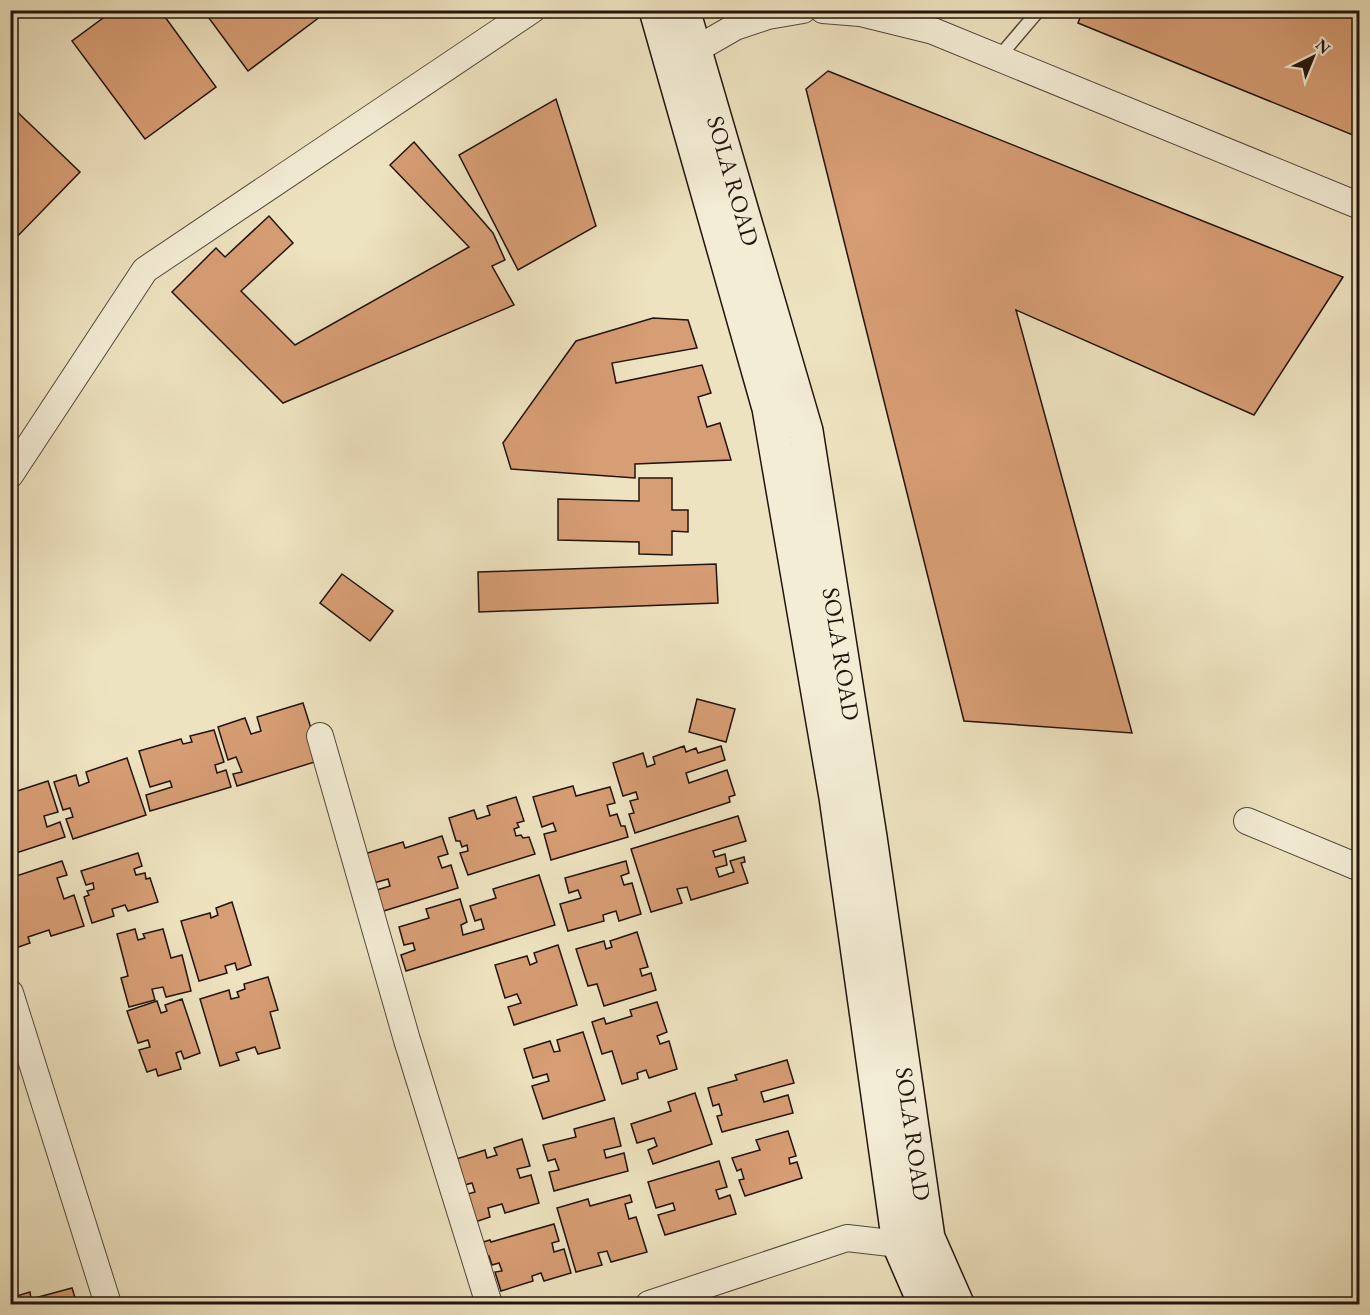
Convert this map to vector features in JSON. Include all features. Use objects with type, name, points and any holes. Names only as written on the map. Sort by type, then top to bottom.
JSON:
[{"type":"main road","name":"SOLA ROAD","points":[[656,10],[769,408],[925,1305]]},
{"type":"main road","name":"SOLA ROAD","points":[[683,10],[806,430],[870,837],[913,1241],[957,1305]]},
{"type":"street","points":[[10,475],[145,270],[532,10]]},
{"type":"street","points":[[695,50],[735,27],[768,16],[803,10]]},
{"type":"street","points":[[823,10],[860,14],[933,31],[1359,206]]},
{"type":"street","points":[[320,736],[407,1040],[489,1305]]},
{"type":"street","points":[[1246,821],[1359,868]]},
{"type":"street","points":[[10,993],[108,1305]]},
{"type":"street","points":[[649,1305],[847,1238],[913,1241]]},
{"type":"lane","points":[[999,57],[1039,10]]},
{"type":"building","points":[[114,10],[160,10],[216,87],[145,139],[72,41]]},
{"type":"building","points":[[203,10],[329,10],[248,71]]},
{"type":"building","points":[[1083,10],[1360,10],[1360,138],[1078,23]]},
{"type":"building","points":[[828,71],[1343,277],[1254,415],[1016,310],[1132,733],[964,721],[806,89]]},
{"type":"building","points":[[556,99],[596,226],[518,270],[459,155]]},
{"type":"building","points":[[10,105],[80,172],[10,244]]},
{"type":"building","points":[[414,142],[493,233],[505,260],[492,266],[514,305],[283,403],[172,292],[216,248],[225,257],[269,216],[293,243],[241,291],[295,345],[469,247],[390,165]]},
{"type":"building","points":[[653,318],[688,320],[697,348],[612,363],[616,383],[702,365],[711,393],[698,397],[707,427],[720,423],[731,460],[635,464],[635,478],[511,469],[503,443],[576,341]]},
{"type":"building","points":[[639,478],[672,478],[672,510],[688,510],[688,532],[672,531],[672,555],[639,554],[639,542],[558,540],[558,499],[639,501]]},
{"type":"building","points":[[716,564],[718,603],[479,612],[478,572]]},
{"type":"building","points":[[342,574],[393,611],[370,641],[320,603]]},
{"type":"building","points":[[697,699],[735,709],[726,742],[689,732]]},
{"type":"building","points":[[303,703],[321,760],[237,786],[233,774],[242,772],[236,757],[228,760],[218,727],[245,718],[251,734],[261,731],[257,717]]},
{"type":"building","points":[[214,730],[224,762],[215,765],[217,773],[226,770],[231,787],[150,811],[146,795],[172,787],[170,781],[150,787],[139,751],[181,739],[183,744],[192,742],[190,736]]},
{"type":"building","points":[[684,746],[686,752],[696,748],[698,753],[721,746],[725,760],[686,773],[689,783],[727,770],[735,795],[729,797],[730,802],[635,833],[629,814],[634,813],[630,801],[638,799],[636,792],[623,796],[613,763],[643,753],[647,767],[655,764],[653,757]]},
{"type":"building","points":[[127,758],[146,815],[73,839],[66,819],[73,817],[70,808],[63,810],[54,782],[76,775],[79,786],[89,782],[86,772]]},
{"type":"building","points":[[48,781],[58,812],[44,816],[47,827],[60,822],[65,837],[10,855],[10,803],[14,802],[11,793]]},
{"type":"building","points":[[573,786],[576,796],[610,787],[615,803],[607,805],[610,816],[617,814],[621,826],[625,826],[628,837],[551,860],[544,834],[556,831],[553,823],[542,827],[533,797]]},
{"type":"building","points":[[516,797],[524,821],[517,823],[519,827],[514,829],[516,836],[529,837],[535,854],[468,875],[460,853],[468,851],[467,845],[462,847],[460,841],[456,841],[449,818],[474,810],[477,819],[490,815],[487,806]]},
{"type":"building","points":[[738,816],[746,841],[713,851],[715,857],[725,854],[727,865],[716,868],[719,877],[734,872],[730,861],[744,857],[745,862],[741,863],[748,883],[691,900],[687,887],[677,889],[682,903],[651,912],[631,849]]},
{"type":"building","points":[[442,836],[448,854],[438,857],[442,868],[451,865],[458,888],[374,914],[367,893],[390,886],[388,879],[370,884],[361,855],[403,842],[405,848]]},
{"type":"building","points":[[138,853],[142,866],[134,869],[136,875],[145,873],[146,879],[150,878],[158,902],[128,911],[125,905],[112,909],[114,916],[92,923],[84,897],[89,895],[87,891],[94,889],[93,883],[86,885],[81,871]]},
{"type":"building","points":[[62,861],[67,875],[57,878],[64,899],[74,895],[84,926],[51,936],[49,930],[28,937],[30,943],[10,950],[10,878]]},
{"type":"building","points":[[626,861],[629,873],[621,876],[624,885],[632,883],[641,914],[619,921],[616,911],[603,915],[604,921],[568,931],[560,904],[581,898],[578,890],[569,893],[565,878]]},
{"type":"building","points":[[539,875],[555,925],[406,971],[401,955],[415,950],[413,943],[404,945],[399,927],[429,918],[426,909],[460,899],[467,922],[461,925],[463,935],[484,929],[481,919],[475,921],[470,906],[496,898],[493,889]]},
{"type":"building","points":[[232,902],[251,965],[237,970],[235,963],[225,966],[227,973],[199,981],[181,921],[210,913],[211,918],[218,915],[216,908]]},
{"type":"building","points":[[135,929],[138,940],[145,938],[143,934],[163,929],[171,958],[182,955],[191,991],[166,997],[163,987],[152,989],[155,1000],[129,1007],[121,978],[128,976],[117,934]]},
{"type":"building","points":[[637,932],[648,967],[640,969],[642,976],[651,973],[656,990],[604,1006],[597,984],[588,986],[576,949],[604,941],[606,949],[612,947],[610,941]]},
{"type":"building","points":[[558,945],[577,1005],[514,1025],[508,1007],[521,1003],[517,994],[505,998],[495,965],[527,956],[530,965],[537,962],[534,953]]},
{"type":"building","points":[[268,977],[278,1010],[270,1012],[280,1048],[258,1054],[255,1047],[236,1053],[239,1060],[220,1066],[200,999],[229,990],[231,999],[239,997],[237,992],[245,989],[244,984]]},
{"type":"building","points":[[182,999],[200,1053],[184,1059],[181,1051],[176,1053],[181,1069],[158,1076],[156,1069],[147,1072],[139,1050],[150,1047],[148,1040],[138,1043],[127,1011],[157,1001],[161,1013],[167,1011],[165,1005]]},
{"type":"building","points":[[657,1002],[667,1032],[657,1036],[660,1044],[669,1041],[677,1069],[649,1078],[646,1070],[637,1073],[638,1079],[622,1084],[612,1051],[602,1054],[592,1022],[604,1018],[606,1024],[632,1016],[630,1010]]},
{"type":"building","points":[[583,1032],[605,1100],[543,1119],[532,1086],[549,1081],[547,1074],[533,1078],[524,1049],[550,1041],[554,1052],[560,1051],[557,1040]]},
{"type":"building","points":[[787,1060],[794,1083],[761,1092],[764,1102],[788,1095],[793,1113],[722,1132],[717,1116],[722,1115],[719,1104],[713,1106],[708,1088],[737,1080],[735,1075]]},
{"type":"building","points":[[695,1093],[712,1144],[653,1164],[648,1150],[657,1146],[654,1138],[637,1143],[631,1124],[671,1111],[668,1102]]},
{"type":"building","points":[[614,1118],[621,1146],[604,1150],[606,1158],[624,1153],[628,1171],[554,1191],[549,1172],[559,1170],[555,1159],[548,1161],[543,1145],[576,1137],[574,1129]]},
{"type":"building","points":[[788,1131],[796,1156],[789,1158],[790,1164],[797,1162],[802,1178],[745,1196],[739,1180],[744,1179],[741,1169],[737,1171],[732,1158],[760,1150],[756,1140]]},
{"type":"building","points":[[522,1139],[530,1166],[517,1169],[520,1178],[531,1175],[539,1203],[505,1213],[502,1204],[488,1208],[490,1217],[472,1223],[464,1195],[475,1192],[472,1183],[461,1186],[453,1160],[485,1150],[487,1158],[497,1155],[494,1148]]},
{"type":"building","points":[[719,1161],[727,1187],[716,1190],[719,1199],[730,1195],[736,1214],[665,1235],[658,1215],[675,1210],[673,1203],[656,1208],[648,1182]]},
{"type":"building","points":[[630,1195],[632,1202],[625,1204],[629,1219],[636,1217],[647,1252],[611,1262],[607,1251],[598,1253],[602,1265],[576,1272],[557,1208],[588,1199],[590,1206]]},
{"type":"building","points":[[554,1224],[559,1241],[552,1243],[554,1252],[564,1249],[571,1273],[544,1281],[541,1273],[532,1276],[533,1281],[501,1291],[495,1272],[502,1271],[499,1263],[492,1265],[489,1256],[478,1260],[473,1245]]},
{"type":"building","points":[[72,1288],[77,1304],[10,1304],[10,1298],[30,1292],[31,1299]]}]
